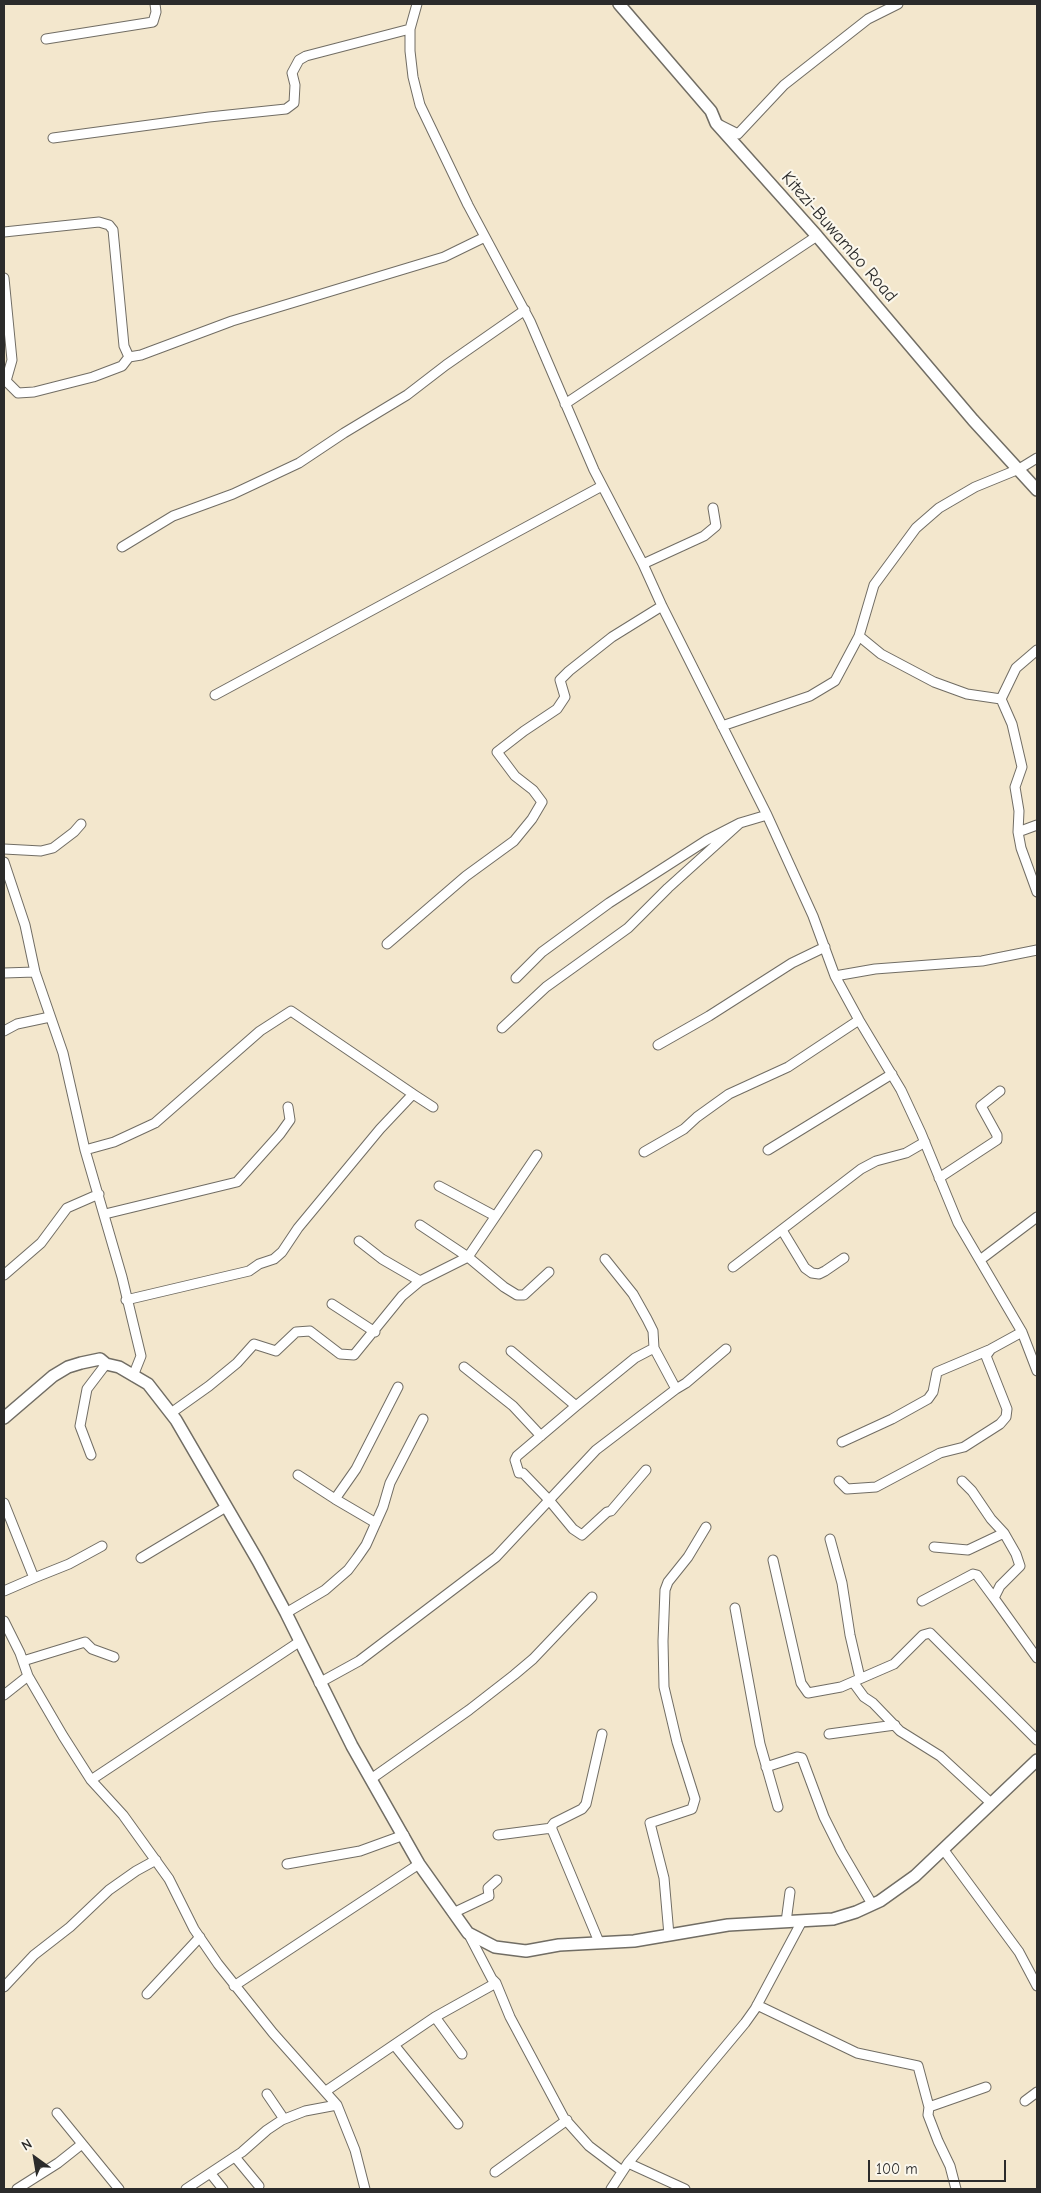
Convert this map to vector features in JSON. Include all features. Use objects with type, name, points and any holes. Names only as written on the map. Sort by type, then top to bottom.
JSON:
[{"type":"street","points":[[46,39],[154,22],[156,12],[154,4]]},
{"type":"street","points":[[417,4],[410,29],[413,76],[420,105],[485,237],[525,310],[556,379],[573,425],[602,486],[643,564],[662,606],[767,815],[825,946],[835,976],[892,1074],[925,1142],[958,1223],[1022,1332],[1037,1371]]},
{"type":"street","name":"Kitezi-Buwambo Road","points":[[619,4],[711,111],[716,123],[817,236],[973,420],[1037,490]]},
{"type":"street","points":[[716,123],[738,134],[784,85],[868,19],[898,4]]},
{"type":"street","points":[[53,138],[209,117],[286,110],[294,103],[295,85],[292,73],[299,60],[306,56],[410,29]]},
{"type":"street","points":[[4,232],[99,222],[109,225],[113,230],[124,346],[129,357]]},
{"type":"street","points":[[565,404],[817,236]]},
{"type":"street","points":[[4,278],[12,360],[6,381],[18,393],[34,392],[92,377],[122,366],[129,357],[232,321],[444,257],[485,237]]},
{"type":"street","points":[[122,547],[173,516],[233,494],[299,463],[344,433],[408,395],[446,365],[525,310]]},
{"type":"street","points":[[722,726],[810,696],[836,681],[859,636],[874,585],[916,528],[939,508],[976,487],[1019,469],[1037,458]]},
{"type":"street","points":[[215,695],[602,486]]},
{"type":"street","points":[[643,564],[704,536],[716,526],[713,508]]},
{"type":"street","points":[[387,944],[466,876],[514,841],[532,819],[542,802],[533,790],[515,776],[497,752],[524,731],[557,710],[566,697],[560,680],[569,671],[612,637],[662,606]]},
{"type":"street","points":[[859,636],[881,654],[934,682],[967,694],[1001,699]]},
{"type":"street","points":[[1037,650],[1016,668],[1001,699],[1012,724],[1022,767],[1015,787],[1019,811],[1018,832],[1037,892]]},
{"type":"street","points":[[516,978],[542,952],[609,903],[706,840],[740,823],[767,815]]},
{"type":"street","points":[[502,1028],[546,987],[628,928],[668,888],[740,823]]},
{"type":"street","points":[[4,849],[40,851],[53,848],[74,832],[81,824]]},
{"type":"street","points":[[1018,832],[1037,825]]},
{"type":"street","points":[[4,862],[25,926],[35,972],[63,1053],[85,1150],[100,1194],[122,1277],[141,1356],[133,1376]]},
{"type":"street","points":[[658,1045],[709,1016],[792,963],[825,946]]},
{"type":"street","points":[[835,976],[875,969],[982,961],[1037,950]]},
{"type":"street","points":[[4,973],[35,972]]},
{"type":"street","points":[[85,1150],[114,1142],[155,1122],[260,1031],[291,1011],[434,1107]]},
{"type":"street","points":[[4,1031],[17,1024],[50,1017]]},
{"type":"street","points":[[644,1152],[684,1129],[702,1113],[729,1094],[788,1067],[859,1020]]},
{"type":"street","points":[[768,1150],[892,1074]]},
{"type":"street","points":[[939,1178],[997,1140],[997,1135],[981,1106],[1000,1091]]},
{"type":"street","points":[[126,1300],[249,1270],[274,1259],[282,1252],[298,1228],[380,1129],[413,1094]]},
{"type":"street","points":[[105,1214],[237,1182],[290,1120],[288,1107]]},
{"type":"street","points":[[733,1267],[861,1169],[876,1161],[906,1153],[925,1142]]},
{"type":"street","points":[[171,1413],[237,1363],[254,1344],[276,1351],[296,1332],[310,1331],[340,1354],[354,1355],[375,1332],[402,1296],[420,1281],[468,1257],[537,1155]]},
{"type":"street","points":[[439,1186],[494,1216]]},
{"type":"street","points":[[4,1275],[41,1243],[67,1208],[100,1194]]},
{"type":"street","points":[[980,1260],[1037,1217]]},
{"type":"street","points":[[420,1225],[468,1257],[504,1287],[521,1295],[549,1272]]},
{"type":"street","points":[[782,1230],[805,1268],[812,1273],[819,1274],[844,1258]]},
{"type":"street","points":[[360,1241],[382,1259],[420,1281]]},
{"type":"street","points":[[605,1259],[633,1294],[647,1319],[653,1331],[654,1348],[676,1389]]},
{"type":"street","points":[[332,1304],[375,1332]]},
{"type":"street","points":[[842,1442],[892,1419],[928,1399],[933,1392],[937,1372],[991,1349],[1022,1332]]},
{"type":"street","points":[[646,1470],[611,1511],[607,1512],[582,1535],[573,1529],[549,1500],[523,1474],[519,1473],[516,1465],[517,1456],[635,1358],[654,1348]]},
{"type":"street","points":[[319,1683],[359,1661],[477,1572],[507,1546],[596,1450],[686,1383],[726,1349]]},
{"type":"street","points":[[839,1482],[847,1489],[876,1487],[940,1453],[964,1447],[1000,1424],[1006,1417],[1007,1409],[986,1356],[991,1349]]},
{"type":"street","points":[[511,1351],[576,1406]]},
{"type":"street","points":[[4,1418],[46,1381],[68,1367],[100,1359],[106,1364],[118,1367],[148,1384],[171,1413],[226,1507],[286,1614],[319,1683],[370,1779],[419,1864],[468,1933],[492,1979],[496,1983],[510,2017],[567,2120],[589,2146],[622,2171]]},
{"type":"street","points":[[91,1455],[80,1426],[87,1389],[106,1364]]},
{"type":"street","points":[[464,1367],[514,1406],[541,1436]]},
{"type":"street","points":[[335,1499],[356,1469],[398,1387]]},
{"type":"street","points":[[286,1614],[325,1590],[348,1570],[366,1545],[388,1494],[390,1484],[423,1419]]},
{"type":"street","points":[[298,1475],[376,1523]]},
{"type":"street","points":[[962,1481],[1004,1533],[1016,1554],[1020,1566],[1000,1586],[994,1598]]},
{"type":"street","points":[[4,1503],[34,1578]]},
{"type":"street","points":[[141,1558],[226,1507]]},
{"type":"street","points":[[669,1935],[664,1878],[650,1823],[692,1809],[695,1799],[677,1742],[664,1687],[662,1641],[665,1590],[668,1582],[688,1557],[706,1527]]},
{"type":"street","points":[[934,1547],[968,1550],[1004,1533]]},
{"type":"street","points":[[830,1539],[842,1582],[857,1680],[864,1697],[873,1702],[906,1736],[940,1756],[991,1803]]},
{"type":"street","points":[[4,1591],[69,1564],[102,1546]]},
{"type":"street","points":[[773,1560],[802,1686],[808,1693],[841,1687],[894,1664],[923,1635],[930,1633],[1037,1740]]},
{"type":"street","points":[[922,1601],[973,1574],[977,1575],[1037,1658]]},
{"type":"street","points":[[370,1779],[469,1710],[514,1675],[533,1659],[592,1598]]},
{"type":"street","points":[[736,1608],[766,1767],[778,1807]]},
{"type":"street","points":[[4,1621],[28,1676],[91,1780],[123,1815],[156,1860],[200,1937],[234,1986],[337,2106],[355,2150],[365,2189]]},
{"type":"street","points":[[23,1661],[84,1642],[92,1649],[114,1657]]},
{"type":"street","points":[[91,1780],[299,1642]]},
{"type":"street","points":[[4,1695],[28,1676]]},
{"type":"street","points":[[829,1734],[895,1725]]},
{"type":"street","points":[[599,1942],[552,1824],[586,1804],[602,1734]]},
{"type":"street","points":[[766,1767],[797,1757],[802,1758],[824,1817],[841,1851],[872,1904]]},
{"type":"street","points":[[468,1933],[495,1947],[526,1951],[559,1945],[634,1941],[728,1925],[833,1919],[872,1904],[914,1876],[1037,1760]]},
{"type":"street","points":[[498,1835],[552,1828]]},
{"type":"street","points":[[287,1864],[360,1851],[404,1835]]},
{"type":"street","points":[[943,1849],[1018,1952],[1037,1986]]},
{"type":"street","points":[[4,1987],[34,1955],[64,1932],[109,1890],[136,1870],[156,1860]]},
{"type":"street","points":[[234,1986],[419,1864]]},
{"type":"street","points":[[453,1913],[489,1896],[488,1888],[497,1880]]},
{"type":"street","points":[[786,1922],[790,1892]]},
{"type":"street","points":[[611,2189],[628,2163],[745,2023],[757,2005],[802,1921]]},
{"type":"street","points":[[147,1994],[200,1937]]},
{"type":"street","points":[[326,2091],[435,2018],[496,1983]]},
{"type":"street","points":[[757,2005],[856,2053],[917,2065],[929,2107],[928,2115],[950,2166],[956,2189]]},
{"type":"street","points":[[435,2018],[462,2054]]},
{"type":"street","points":[[395,2046],[458,2124]]},
{"type":"street","points":[[929,2107],[986,2086]]},
{"type":"street","points":[[1025,2101],[1037,2092]]},
{"type":"street","points":[[267,2094],[284,2118]]},
{"type":"street","points":[[186,2189],[235,2157],[284,2118],[304,2111],[337,2106]]},
{"type":"street","points":[[56,2113],[119,2189]]},
{"type":"street","points":[[495,2172],[567,2120]]},
{"type":"street","points":[[17,2189],[58,2163],[82,2144]]},
{"type":"street","points":[[235,2157],[259,2186]]},
{"type":"street","points":[[628,2163],[685,2189]]},
{"type":"street","points":[[211,2174],[223,2189]]}]
